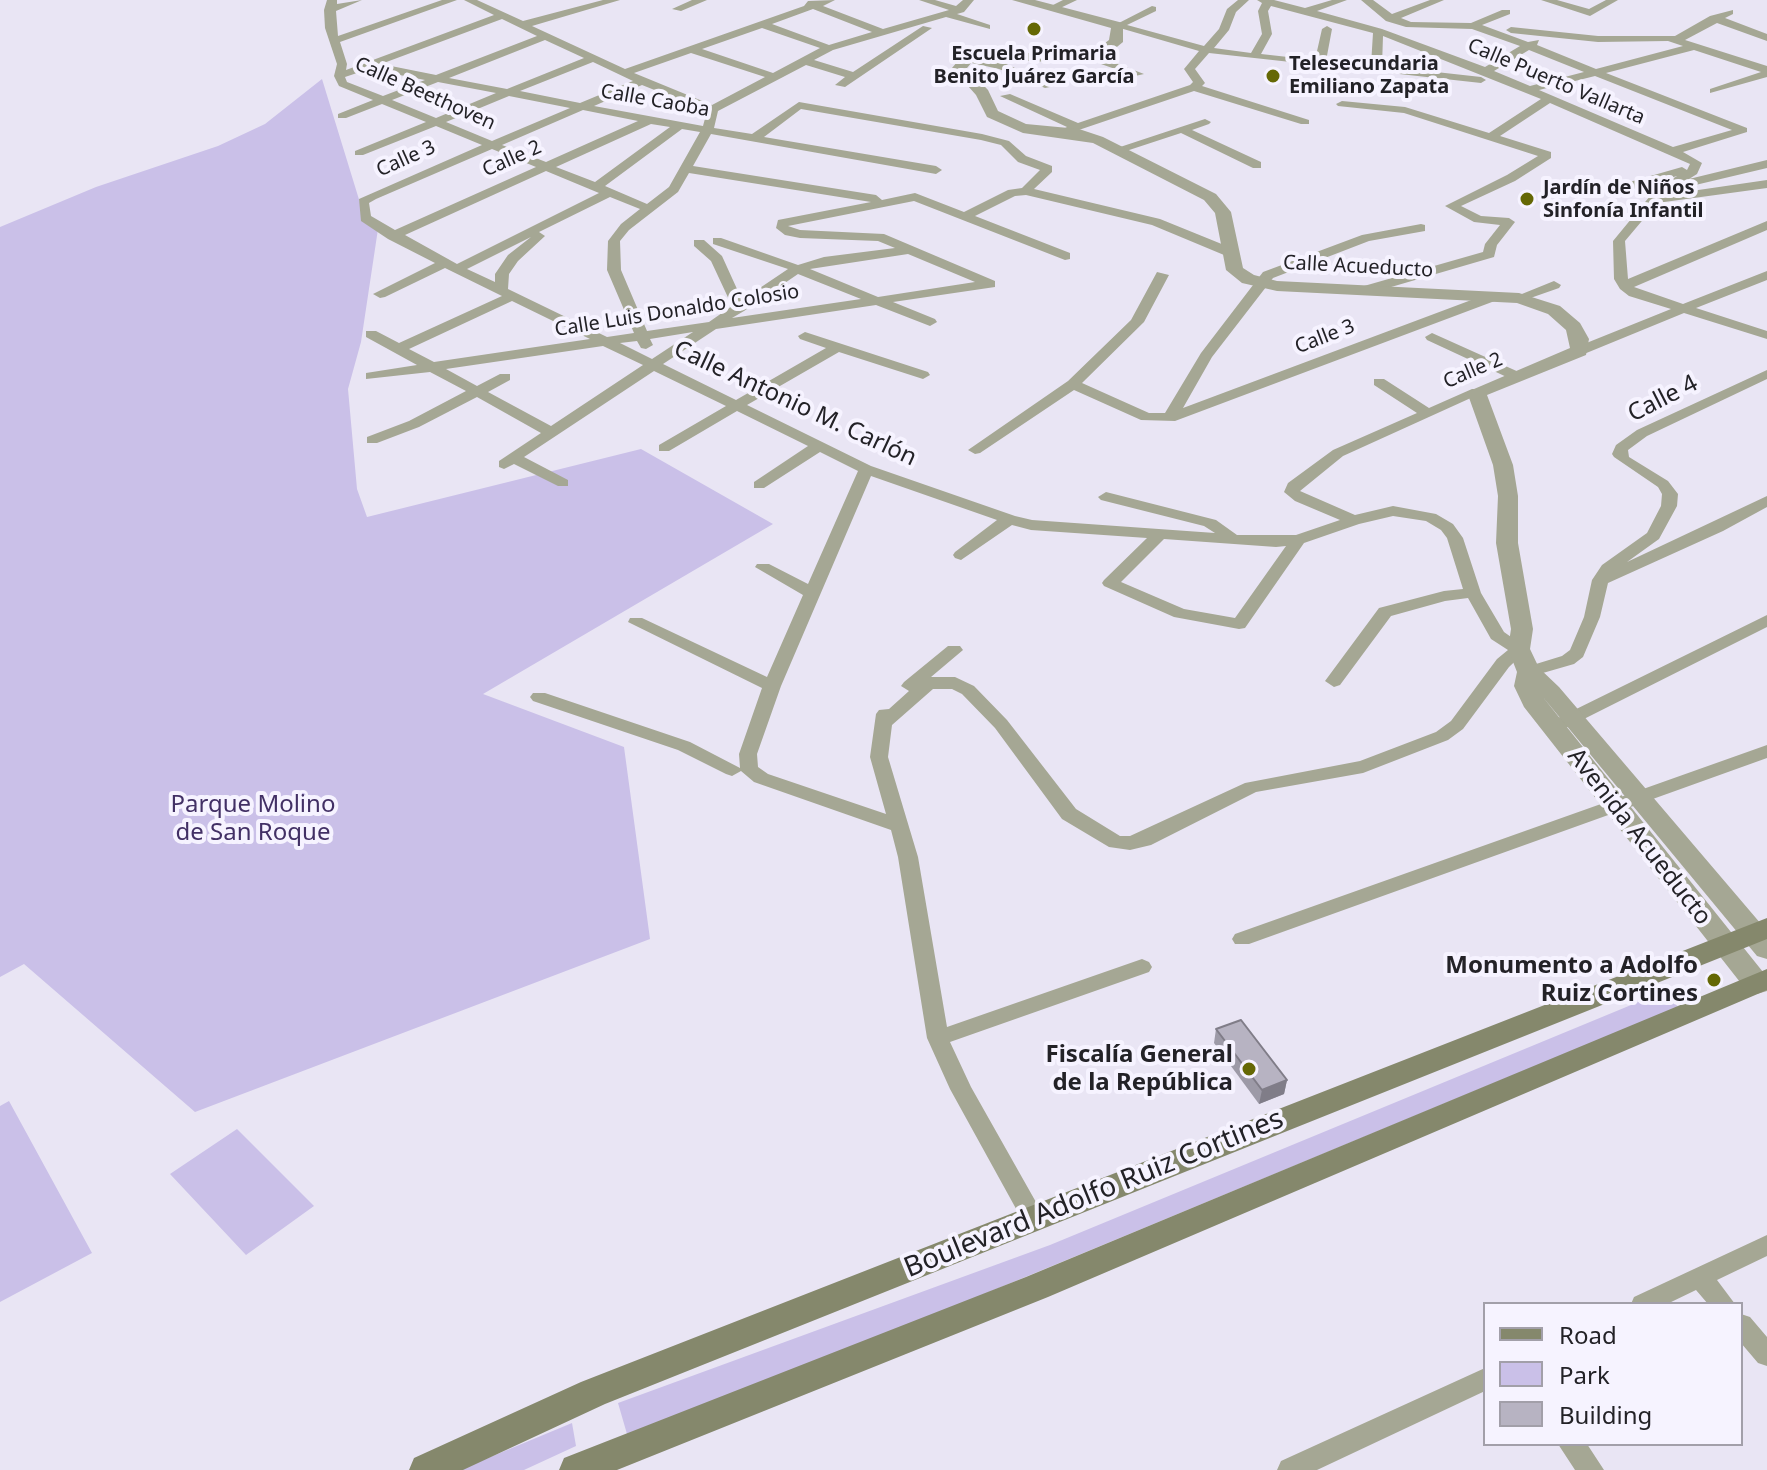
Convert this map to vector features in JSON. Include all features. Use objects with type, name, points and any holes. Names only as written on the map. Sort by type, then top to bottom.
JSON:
[{"type":"main road","name":"Boulevard Adolfo Ruiz Cortines","points":[[426,1470],[593,1393],[1724,944],[1763,937]]},
{"type":"main road","points":[[576,1470],[1037,1287],[1764,986]]},
{"type":"street","points":[[330,5],[357,0]]},
{"type":"street","points":[[336,40],[452,0]]},
{"type":"street","points":[[469,0],[642,81],[713,109]]},
{"type":"street","points":[[481,5],[499,0]]},
{"type":"street","points":[[522,25],[615,0]]},
{"type":"street","points":[[677,9],[702,0]]},
{"type":"street","points":[[798,0],[881,32]]},
{"type":"street","points":[[625,73],[830,0]]},
{"type":"street","points":[[924,0],[964,5]]},
{"type":"street","points":[[1019,0],[1205,50],[1376,68],[1438,81],[1484,75],[1548,35]]},
{"type":"street","points":[[1052,8],[1072,0]]},
{"type":"street","points":[[1152,9],[1118,26],[1112,47],[1088,56],[1056,60],[985,55],[967,59],[959,68],[983,93],[992,114],[1023,128],[1069,129],[1194,87],[1199,83],[1189,69],[1224,30],[1231,11],[1244,0]]},
{"type":"street","points":[[1308,11],[1342,0]]},
{"type":"street","points":[[1366,0],[1392,19],[1410,25],[1676,40],[1767,72]]},
{"type":"street","points":[[1366,26],[1439,0]]},
{"type":"street","points":[[1546,0],[1590,13],[1613,0]]},
{"type":"street","points":[[1255,56],[1267,34],[1263,11],[1265,1]]},
{"type":"street","name":"Calle Puerto Vallarta","points":[[1265,1],[1366,26],[1484,75],[1530,89],[1673,151],[1694,167]]},
{"type":"street","name":"Calle Beethoven","points":[[330,5],[330,28],[342,64],[339,76],[343,84],[650,209]]},
{"type":"street","points":[[655,366],[614,270],[614,241],[625,227],[674,189],[708,129],[713,109],[829,48],[946,14],[964,5]]},
{"type":"street","points":[[1416,45],[1506,12]]},
{"type":"street","points":[[1676,40],[1729,12]]},
{"type":"street","points":[[946,14],[986,27]]},
{"type":"street","points":[[339,76],[502,16]]},
{"type":"street","points":[[1710,20],[1767,38]]},
{"type":"street","points":[[761,24],[829,48]]},
{"type":"street","points":[[841,85],[927,28]]},
{"type":"street","points":[[1320,63],[1327,29]]},
{"type":"street","points":[[1488,30],[1743,130],[1673,151]]},
{"type":"street","points":[[1376,68],[1378,31]]},
{"type":"street","points":[[342,116],[545,36]]},
{"type":"street","points":[[1530,89],[1696,46]]},
{"type":"street","points":[[690,49],[771,76]]},
{"type":"street","points":[[1088,56],[1139,74]]},
{"type":"street","points":[[359,153],[593,58]]},
{"type":"street","points":[[967,59],[1002,66],[1049,86]]},
{"type":"street","points":[[802,60],[856,77]]},
{"type":"street","name":"Calle Caoba","points":[[367,65],[679,126],[936,170]]},
{"type":"street","points":[[1714,91],[1767,72]]},
{"type":"street","name":"Calle 3","points":[[363,202],[490,144],[642,81]]},
{"type":"street","points":[[1194,87],[1305,122]]},
{"type":"street","points":[[1006,96],[1220,204],[1229,252]]},
{"type":"street","points":[[1491,137],[1550,98]]},
{"type":"street","points":[[1342,104],[1405,110],[1547,155],[1511,178],[1451,206],[1478,219],[1509,222],[1491,244],[1489,254],[1369,289]]},
{"type":"street","points":[[755,138],[799,105],[1011,146],[1022,159],[1048,169],[1022,190],[966,216]]},
{"type":"street","points":[[885,120],[895,110]]},
{"type":"street","name":"Calle 2","points":[[392,236],[650,120]]},
{"type":"street","points":[[1117,150],[1205,122]]},
{"type":"street","points":[[596,187],[679,126]]},
{"type":"street","points":[[1181,129],[1257,165]]},
{"type":"street","points":[[1668,186],[1767,164]]},
{"type":"street","points":[[1630,186],[1694,167]]},
{"type":"street","points":[[1694,167],[1652,200],[1619,241],[1621,279],[1634,293],[1767,335]]},
{"type":"street","points":[[688,169],[887,201]]},
{"type":"street","points":[[1652,200],[1767,184]]},
{"type":"street","points":[[1022,190],[1156,222],[1229,252]]},
{"type":"street","points":[[380,294],[559,219],[610,192]]},
{"type":"street","points":[[910,250],[863,234],[800,234],[782,228],[782,223],[787,219],[915,197],[1065,256]]},
{"type":"street","name":"Calle Antonio M. Carlón","points":[[363,202],[365,218],[392,236],[606,343],[866,469],[1009,519],[1031,525],[1159,535],[1230,536],[1276,542],[1298,540],[1354,520],[1402,511],[1439,521],[1455,538],[1473,593],[1497,635],[1524,661]]},
{"type":"street","points":[[398,349],[506,293],[502,274],[513,258],[559,219]]},
{"type":"street","points":[[1625,286],[1767,225]]},
{"type":"street","points":[[1073,384],[1146,417],[1170,418],[1206,356],[1262,284],[1277,270],[1366,238],[1421,228]]},
{"type":"street","points":[[717,241],[930,322]]},
{"type":"street","points":[[699,243],[717,259],[739,308]]},
{"type":"street","points":[[563,483],[509,461],[797,269],[824,261],[910,250]]},
{"type":"street","name":"Calle Luis Donaldo Colosio","points":[[371,376],[990,284],[910,250]]},
{"type":"street","name":"Calle Acueducto","points":[[1229,252],[1235,270],[1262,284],[1519,298],[1540,304],[1565,318],[1580,339],[1579,351]]},
{"type":"street","points":[[975,450],[1073,384],[1137,322],[1162,275]]},
{"type":"street","name":"Calle 2","points":[[1354,520],[1292,492],[1293,486],[1320,463],[1477,392],[1767,275]]},
{"type":"street","points":[[1519,298],[1554,285]]},
{"type":"street","name":"Calle 3","points":[[1170,418],[1495,296]]},
{"type":"street","points":[[1744,329],[1767,319]]},
{"type":"street","points":[[371,334],[553,433]]},
{"type":"street","points":[[805,336],[923,375]]},
{"type":"street","points":[[1432,337],[1516,376]]},
{"type":"street","points":[[664,448],[837,347]]},
{"type":"street","name":"Calle 4","points":[[1600,580],[1608,568],[1653,536],[1669,506],[1670,494],[1663,484],[1624,460],[1619,454],[1621,448],[1642,433],[1767,374]]},
{"type":"street","points":[[372,440],[505,377]]},
{"type":"street","points":[[1379,382],[1429,414]]},
{"type":"street","name":"Avenida Acueducto","points":[[1477,392],[1503,465],[1508,496],[1507,543],[1522,629],[1529,694],[1562,722],[1636,796],[1763,937]]},
{"type":"street","points":[[759,485],[819,446]]},
{"type":"street","points":[[741,770],[811,592],[866,469]]},
{"type":"street","points":[[1106,497],[1210,523],[1230,536]]},
{"type":"street","points":[[883,724],[929,683],[955,683],[1001,724],[1069,814],[1116,842],[1144,840],[1252,787],[1363,767],[1442,736],[1457,725],[1503,663],[1568,660],[1577,653],[1592,617],[1600,580],[1717,528],[1767,501]]},
{"type":"street","points":[[961,555],[1009,519]]},
{"type":"street","points":[[1159,535],[1110,583],[1180,613],[1239,624],[1298,540]]},
{"type":"street","points":[[763,567],[811,592]]},
{"type":"street","points":[[1334,681],[1385,612],[1444,596],[1473,593]]},
{"type":"street","points":[[1562,722],[1767,620]]},
{"type":"street","points":[[636,622],[772,686]]},
{"type":"street","points":[[954,650],[932,665],[886,709],[879,757],[908,857],[938,1038],[961,1089],[1033,1218]]},
{"type":"street","points":[[539,697],[684,746],[761,778],[897,825]]},
{"type":"street","name":"Avenida Acueducto","points":[[1562,722],[1611,804],[1724,944],[1764,986]]},
{"type":"street","points":[[626,737],[741,770]]},
{"type":"street","points":[[1242,939],[1611,804],[1767,751]]},
{"type":"street","points":[[938,1038],[1142,967]]},
{"type":"street","points":[[1647,1302],[1767,1245]]},
{"type":"street","points":[[1700,1277],[1721,1302]]},
{"type":"street","points":[[1743,1327],[1767,1355]]},
{"type":"street","points":[[1307,1467],[1483,1380]]},
{"type":"street","points":[[1573,1446],[1591,1470]]},
{"type":"green space","name":"Parque Molino de San Roque","points":[[322,79],[361,206],[378,229],[361,342],[348,389],[357,489],[367,517],[641,449],[773,524],[483,694],[624,747],[650,939],[195,1112],[24,964],[0,977],[0,227],[96,187],[218,146],[265,124]]},
{"type":"green space","points":[[1665,991],[1678,1007],[873,1340],[627,1434],[618,1403],[1050,1245]]},
{"type":"green space","points":[[9,1101],[92,1253],[0,1302],[0,1106]]},
{"type":"green space","points":[[237,1129],[314,1206],[246,1255],[170,1174]]},
{"type":"green space","points":[[572,1423],[576,1446],[524,1470],[459,1470]]},
{"type":"building","points":[[1241,1020],[1287,1080],[1262,1090],[1216,1029]]},
{"type":"place","name":"Escuela Primaria Benito Juárez García","points":[[1034,29]]},
{"type":"place","name":"Telesecundaria Emiliano Zapata","points":[[1273,76]]},
{"type":"place","name":"Jardín de Niños Sinfonía Infantil","points":[[1527,199]]},
{"type":"place","name":"Monumento a Adolfo Ruiz Cortines","points":[[1714,980]]},
{"type":"place","name":"Fiscalía General de la República","points":[[1249,1069]]}]
